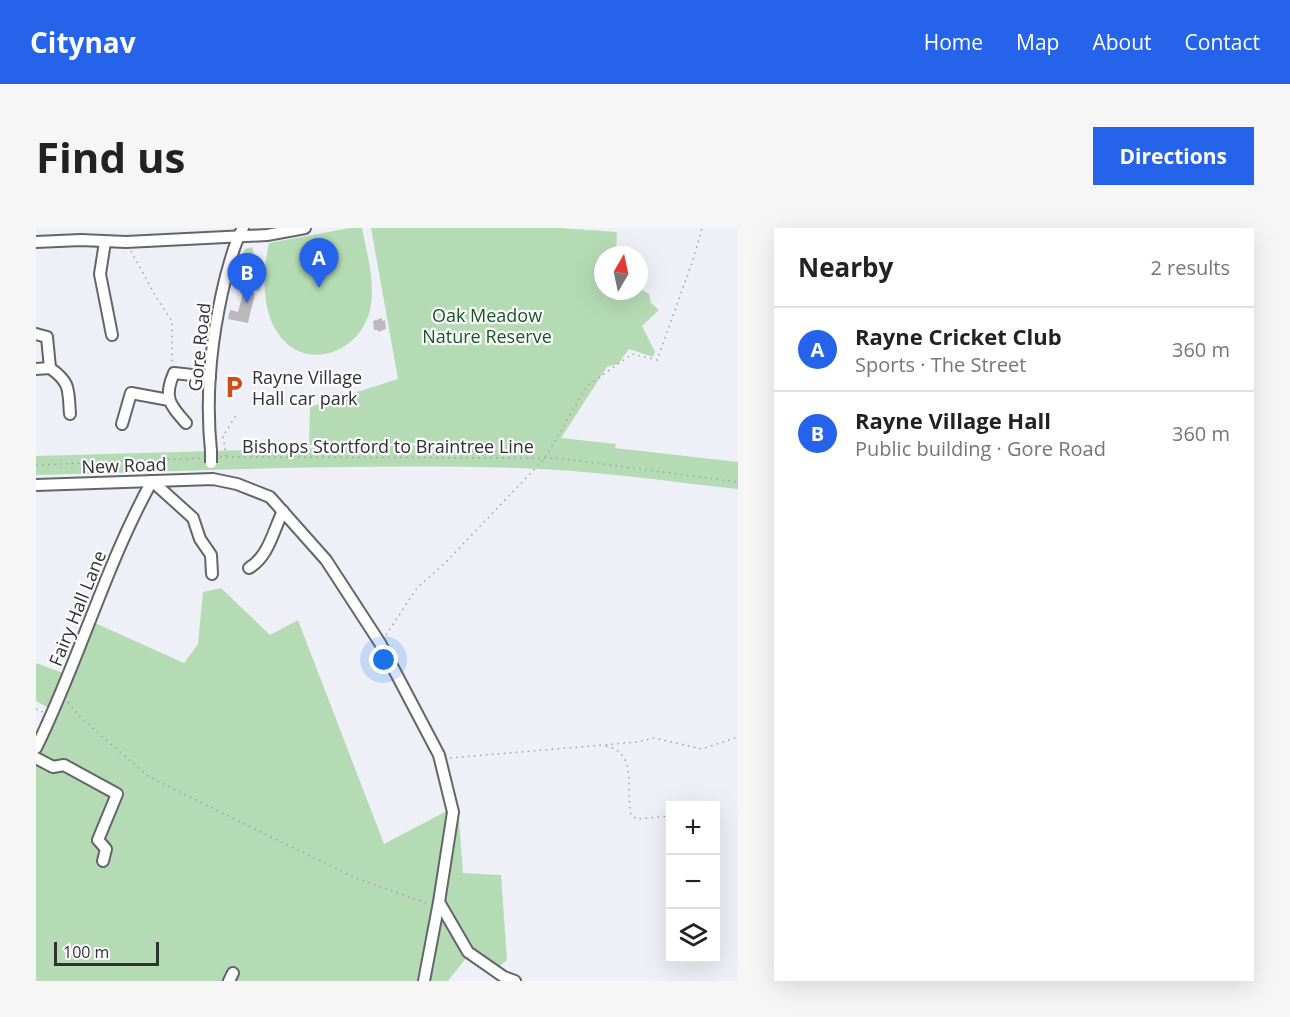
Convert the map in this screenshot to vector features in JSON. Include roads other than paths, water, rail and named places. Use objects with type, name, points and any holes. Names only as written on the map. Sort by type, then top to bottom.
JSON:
[{"type":"street","points":[[36,242],[81,240],[126,242],[240,232],[267,235],[305,228]]},
{"type":"street","name":"Gore Road","points":[[211,463],[210,377],[217,315],[240,232]]},
{"type":"street","points":[[105,242],[99,274],[112,335]]},
{"type":"street","points":[[41,335],[50,368],[64,378],[68,386],[70,414]]},
{"type":"street","points":[[36,369],[50,368]]},
{"type":"street","points":[[186,423],[170,405],[170,382],[174,373],[210,377]]},
{"type":"street","points":[[122,424],[131,393],[169,400]]},
{"type":"street","points":[[194,479],[211,463]]},
{"type":"street","points":[[211,463],[218,480]]},
{"type":"street","name":"New Road","points":[[36,485],[194,479],[237,484],[270,497],[326,560],[380,643],[440,759],[453,812],[439,905],[423,981]]},
{"type":"street","points":[[147,481],[193,518],[200,539],[211,555],[212,574]]},
{"type":"street","name":"Fairy Hall Lane","points":[[36,748],[61,694],[147,481]]},
{"type":"street","points":[[249,568],[264,554],[283,511]]},
{"type":"street","points":[[36,758],[53,767],[64,765],[117,794],[98,840],[106,849],[103,861]]},
{"type":"street","points":[[439,905],[468,952],[515,981]]},
{"type":"place","name":"Rayne Cricket Club","points":[[319,288]]},
{"type":"place","name":"Rayne Village Hall","points":[[247,303]]},
{"type":"place","name":"Rayne Village Hall car park","points":[[234,387]]},
{"type":"park label","name":"Oak Meadow Nature Reserve","points":[[487,325]]}]
